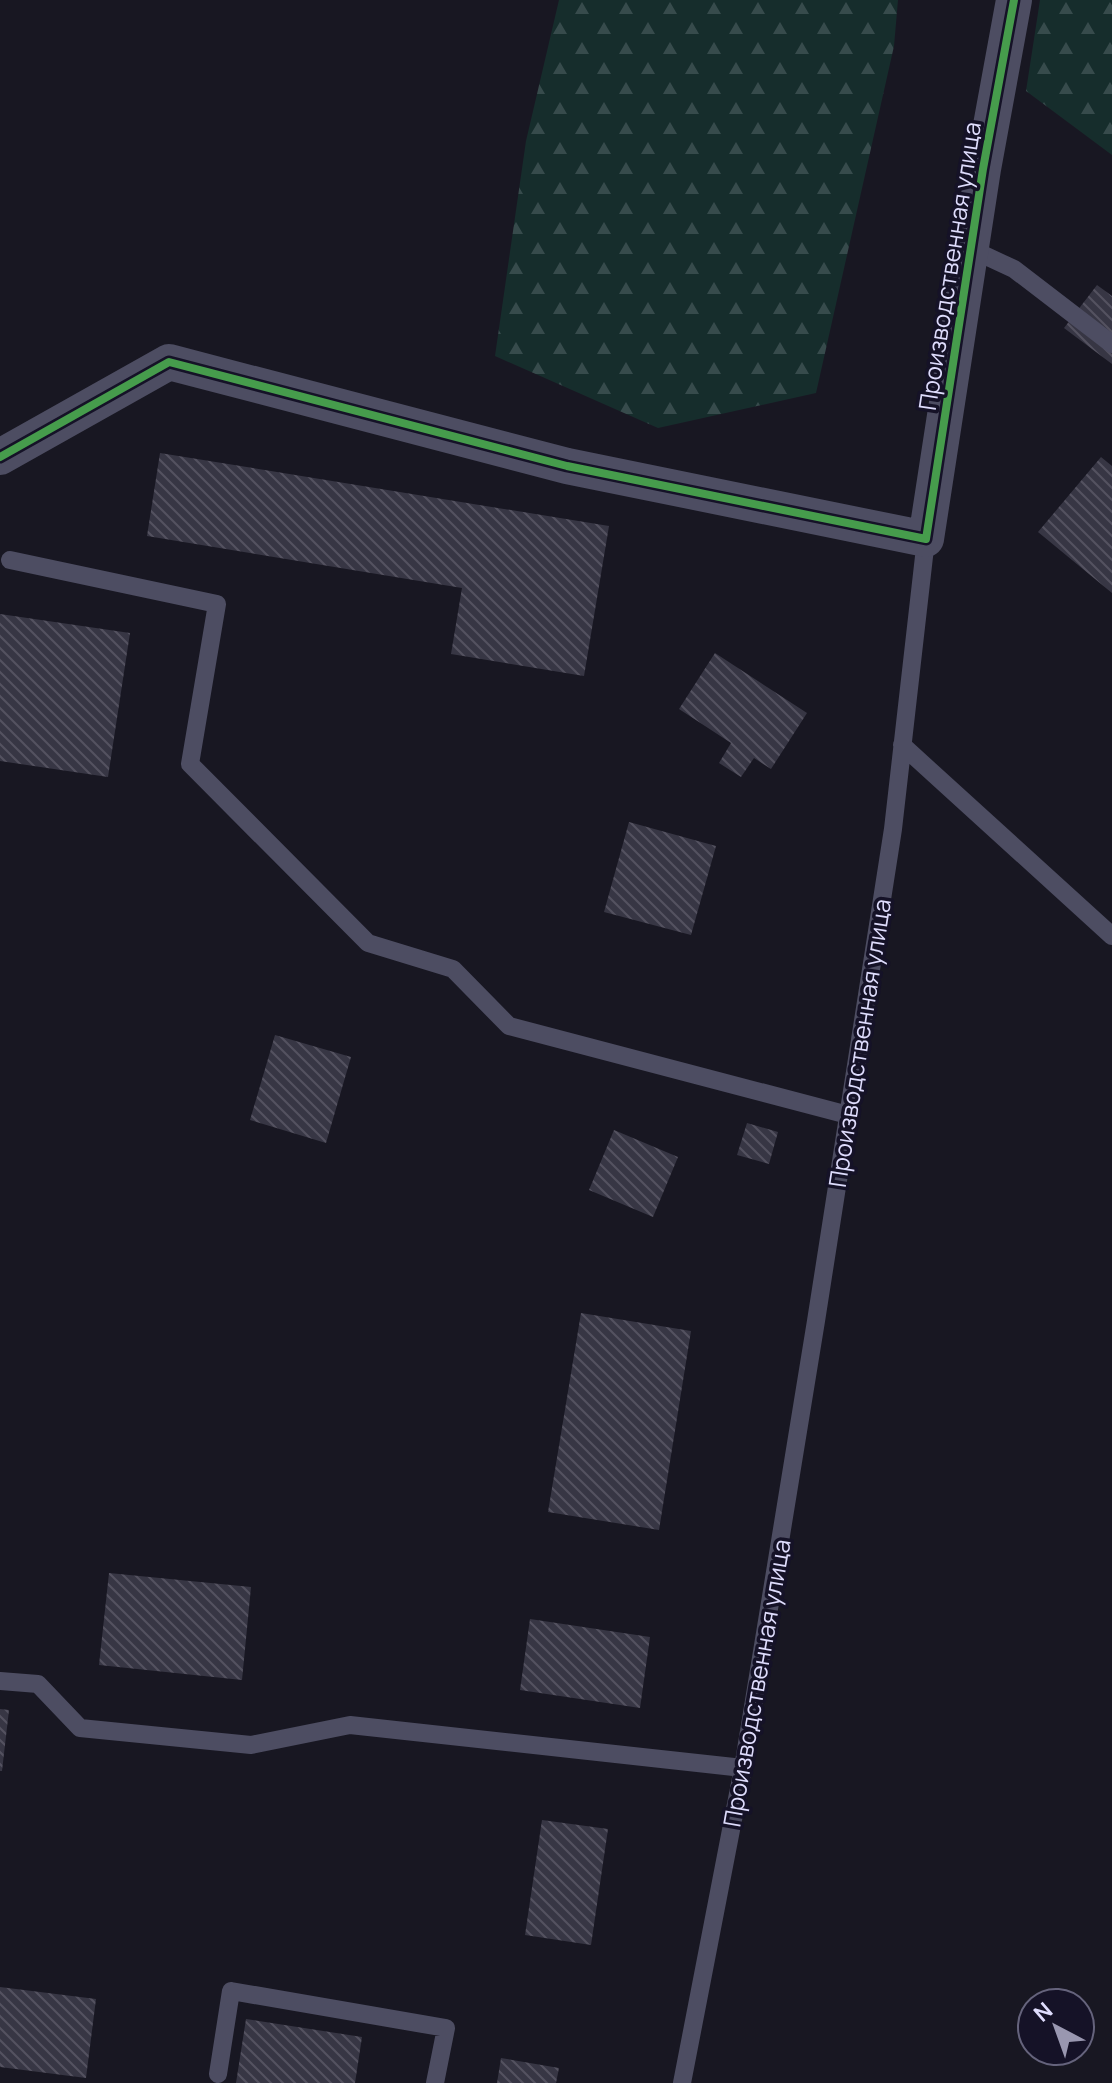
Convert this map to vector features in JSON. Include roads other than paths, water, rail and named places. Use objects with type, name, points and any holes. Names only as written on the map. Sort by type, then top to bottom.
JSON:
[{"type":"street","name":"Производственная улица","points":[[926,539],[1014,0]]},
{"type":"street","points":[[0,457],[169,362],[567,466],[926,539]]},
{"type":"lane","points":[[971,249],[1014,269],[1112,344]]},
{"type":"lane","name":"Производственная улица","points":[[682,2083],[743,1768],[848,1115],[893,829],[926,539]]},
{"type":"lane","points":[[10,560],[217,604],[190,764],[368,943],[453,969],[509,1026],[848,1115]]},
{"type":"lane","points":[[902,745],[1112,936]]},
{"type":"lane","points":[[0,1681],[38,1684],[80,1728],[251,1745],[350,1725],[743,1768]]},
{"type":"lane","points":[[218,2074],[231,1991],[446,2028],[435,2083]]}]
